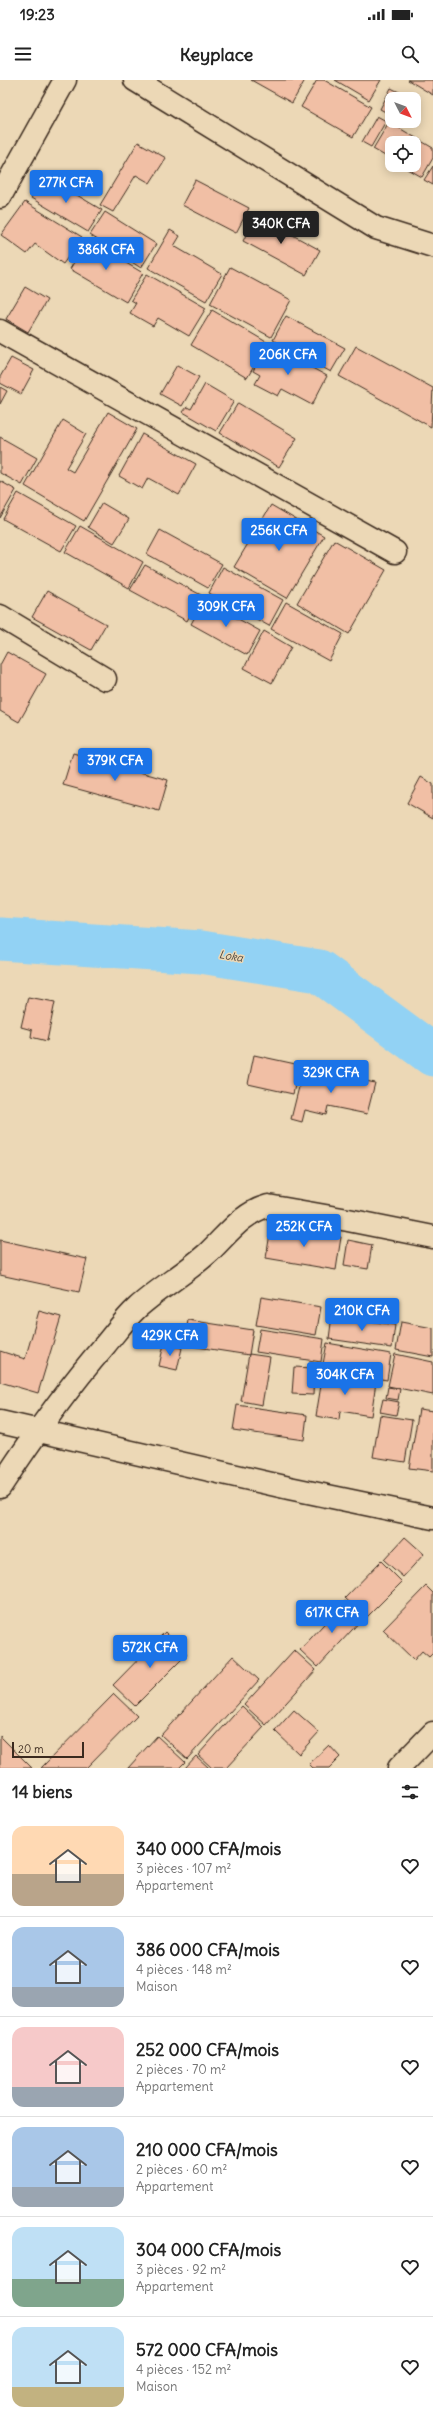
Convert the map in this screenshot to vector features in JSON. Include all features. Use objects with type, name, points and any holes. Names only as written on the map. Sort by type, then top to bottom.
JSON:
[{"type":"street","points":[[0,197],[65,80]]},
{"type":"street","points":[[135,80],[376,228],[433,246]]},
{"type":"street","points":[[0,331],[395,552]]},
{"type":"street","points":[[0,616],[105,679]]},
{"type":"street","points":[[0,1487],[36,1432],[90,1362],[137,1308],[180,1277],[209,1252],[245,1216],[257,1209],[268,1206],[433,1237]]},
{"type":"street","points":[[0,1422],[36,1432],[433,1518]]},
{"type":"street","points":[[399,1768],[433,1733]]},
{"type":"building","points":[[251,80],[305,80],[292,103]]},
{"type":"building","points":[[317,80],[324,80],[371,107],[353,137],[301,107]]},
{"type":"building","points":[[335,80],[381,80],[369,100]]},
{"type":"building","points":[[408,80],[433,80],[433,95]]},
{"type":"building","points":[[391,88],[399,92],[389,92]]},
{"type":"building","points":[[385,99],[385,112],[380,109]]},
{"type":"building","points":[[377,116],[385,120],[371,147],[362,142]]},
{"type":"building","points":[[385,128],[399,128],[413,136],[385,136],[385,156],[373,149]]},
{"type":"building","points":[[421,141],[433,148],[433,158],[422,177],[413,172],[421,172]]},
{"type":"building","points":[[138,142],[166,158],[150,183],[136,175],[113,212],[100,205]]},
{"type":"building","points":[[433,166],[433,185],[424,180]]},
{"type":"building","points":[[45,176],[102,210],[88,232],[31,198]]},
{"type":"building","points":[[195,180],[249,208],[236,233],[182,205]]},
{"type":"building","points":[[25,202],[82,237],[63,264],[35,244],[27,254],[1,235]]},
{"type":"building","points":[[105,212],[156,244],[141,268],[90,235]]},
{"type":"building","points":[[256,215],[320,250],[306,275],[243,241]]},
{"type":"building","points":[[170,230],[180,236],[174,246],[222,274],[206,301],[148,268]]},
{"type":"building","points":[[87,240],[143,273],[126,302],[70,269]]},
{"type":"building","points":[[230,267],[291,300],[271,337],[210,304]]},
{"type":"building","points":[[147,274],[206,308],[189,336],[158,318],[153,326],[130,313],[136,303],[131,300]]},
{"type":"building","points":[[25,287],[47,300],[28,332],[6,319]]},
{"type":"building","points":[[212,310],[268,343],[247,378],[191,345]]},
{"type":"building","points":[[286,316],[345,348],[331,372],[273,340]]},
{"type":"building","points":[[268,344],[327,376],[312,405],[282,389],[278,396],[255,384],[260,375],[253,371]]},
{"type":"building","points":[[356,346],[433,388],[431,427],[339,376]]},
{"type":"building","points":[[11,358],[34,370],[21,394],[0,383],[0,377]]},
{"type":"building","points":[[177,365],[199,377],[182,406],[160,394]]},
{"type":"building","points":[[205,384],[234,401],[216,431],[183,412],[187,407],[191,409]]},
{"type":"building","points":[[0,387],[7,391],[0,404]]},
{"type":"building","points":[[238,403],[297,438],[279,467],[220,433]]},
{"type":"building","points":[[108,412],[137,429],[84,521],[25,486],[63,420],[86,434],[66,468],[73,472]]},
{"type":"building","points":[[142,434],[196,464],[179,495],[148,478],[142,489],[119,476]]},
{"type":"building","points":[[0,437],[37,458],[22,485],[0,473]]},
{"type":"building","points":[[0,481],[16,490],[0,518]]},
{"type":"building","points":[[18,493],[76,526],[61,551],[3,519]]},
{"type":"building","points":[[102,503],[129,519],[114,543],[88,527]]},
{"type":"building","points":[[271,505],[324,536],[287,598],[234,567]]},
{"type":"building","points":[[80,526],[143,562],[129,588],[65,552]]},
{"type":"building","points":[[160,530],[222,564],[208,588],[147,554]]},
{"type":"building","points":[[334,540],[386,570],[349,634],[297,603]]},
{"type":"building","points":[[145,565],[201,595],[187,621],[130,590]]},
{"type":"building","points":[[223,567],[283,600],[269,626],[209,593]]},
{"type":"building","points":[[47,591],[106,624],[91,650],[32,617]]},
{"type":"building","points":[[204,600],[260,631],[247,655],[191,624]]},
{"type":"building","points":[[286,602],[343,634],[329,661],[271,629]]},
{"type":"building","points":[[264,631],[291,647],[272,683],[244,668]]},
{"type":"building","points":[[7,652],[46,674],[19,722],[0,711],[0,665]]},
{"type":"building","points":[[73,753],[168,780],[159,811],[63,785]]},
{"type":"building","points":[[421,777],[433,784],[433,818],[407,803]]},
{"type":"building","points":[[28,997],[55,1002],[47,1041],[31,1037],[32,1030],[21,1027]]},
{"type":"building","points":[[254,1055],[300,1065],[293,1094],[248,1084]]},
{"type":"building","points":[[304,1067],[375,1083],[367,1114],[328,1106],[326,1115],[305,1110],[302,1122],[291,1119]]},
{"type":"building","points":[[271,1227],[341,1237],[336,1270],[266,1258]]},
{"type":"building","points":[[0,1240],[87,1259],[79,1292],[0,1275]]},
{"type":"building","points":[[348,1240],[372,1245],[368,1269],[344,1265]]},
{"type":"building","points":[[261,1297],[321,1307],[316,1335],[256,1325]]},
{"type":"building","points":[[39,1311],[61,1317],[38,1393],[0,1382],[0,1351],[25,1359]]},
{"type":"building","points":[[332,1315],[395,1325],[392,1348],[329,1339]]},
{"type":"building","points":[[188,1320],[253,1330],[249,1355],[184,1345]]},
{"type":"building","points":[[401,1322],[433,1328],[433,1357],[396,1350]]},
{"type":"building","points":[[260,1329],[324,1339],[321,1362],[256,1352]]},
{"type":"building","points":[[327,1343],[391,1354],[387,1380],[322,1369]]},
{"type":"building","points":[[164,1344],[182,1348],[177,1370],[159,1366]]},
{"type":"building","points":[[249,1354],[270,1357],[262,1405],[241,1401]]},
{"type":"building","points":[[395,1354],[433,1362],[433,1395],[388,1386]]},
{"type":"building","points":[[294,1367],[314,1368],[313,1395],[292,1394]]},
{"type":"building","points":[[323,1373],[376,1382],[371,1416],[340,1411],[339,1420],[316,1416]]},
{"type":"building","points":[[388,1387],[400,1389],[398,1400],[386,1398]]},
{"type":"building","points":[[383,1399],[399,1402],[396,1415],[380,1412]]},
{"type":"building","points":[[237,1405],[307,1415],[304,1440],[233,1430]]},
{"type":"building","points":[[419,1409],[433,1411],[433,1471],[409,1468]]},
{"type":"building","points":[[380,1415],[412,1420],[405,1462],[373,1457]]},
{"type":"building","points":[[405,1537],[424,1554],[403,1577],[384,1560]]},
{"type":"building","points":[[381,1561],[402,1582],[366,1618],[345,1598]]},
{"type":"building","points":[[426,1586],[433,1593],[433,1653],[429,1657],[422,1651],[414,1660],[383,1630]]},
{"type":"building","points":[[345,1601],[363,1618],[318,1667],[300,1650]]},
{"type":"building","points":[[165,1632],[187,1654],[135,1706],[113,1685]]},
{"type":"building","points":[[294,1650],[316,1670],[266,1725],[244,1705]]},
{"type":"building","points":[[233,1656],[259,1680],[187,1759],[161,1735]]},
{"type":"building","points":[[114,1694],[137,1716],[86,1768],[41,1768]]},
{"type":"building","points":[[242,1706],[264,1727],[226,1768],[212,1768],[198,1755]]},
{"type":"building","points":[[294,1710],[319,1732],[299,1754],[275,1731]]},
{"type":"building","points":[[0,1736],[32,1768],[0,1768]]},
{"type":"building","points":[[157,1736],[185,1762],[179,1768],[128,1768]]},
{"type":"building","points":[[329,1745],[340,1757],[329,1768],[313,1768],[309,1764]]},
{"type":"building","points":[[196,1756],[209,1768],[185,1768]]},
{"type":"waterway","name":"Loka","points":[[0,939],[201,952],[319,971],[433,1055]]}]
